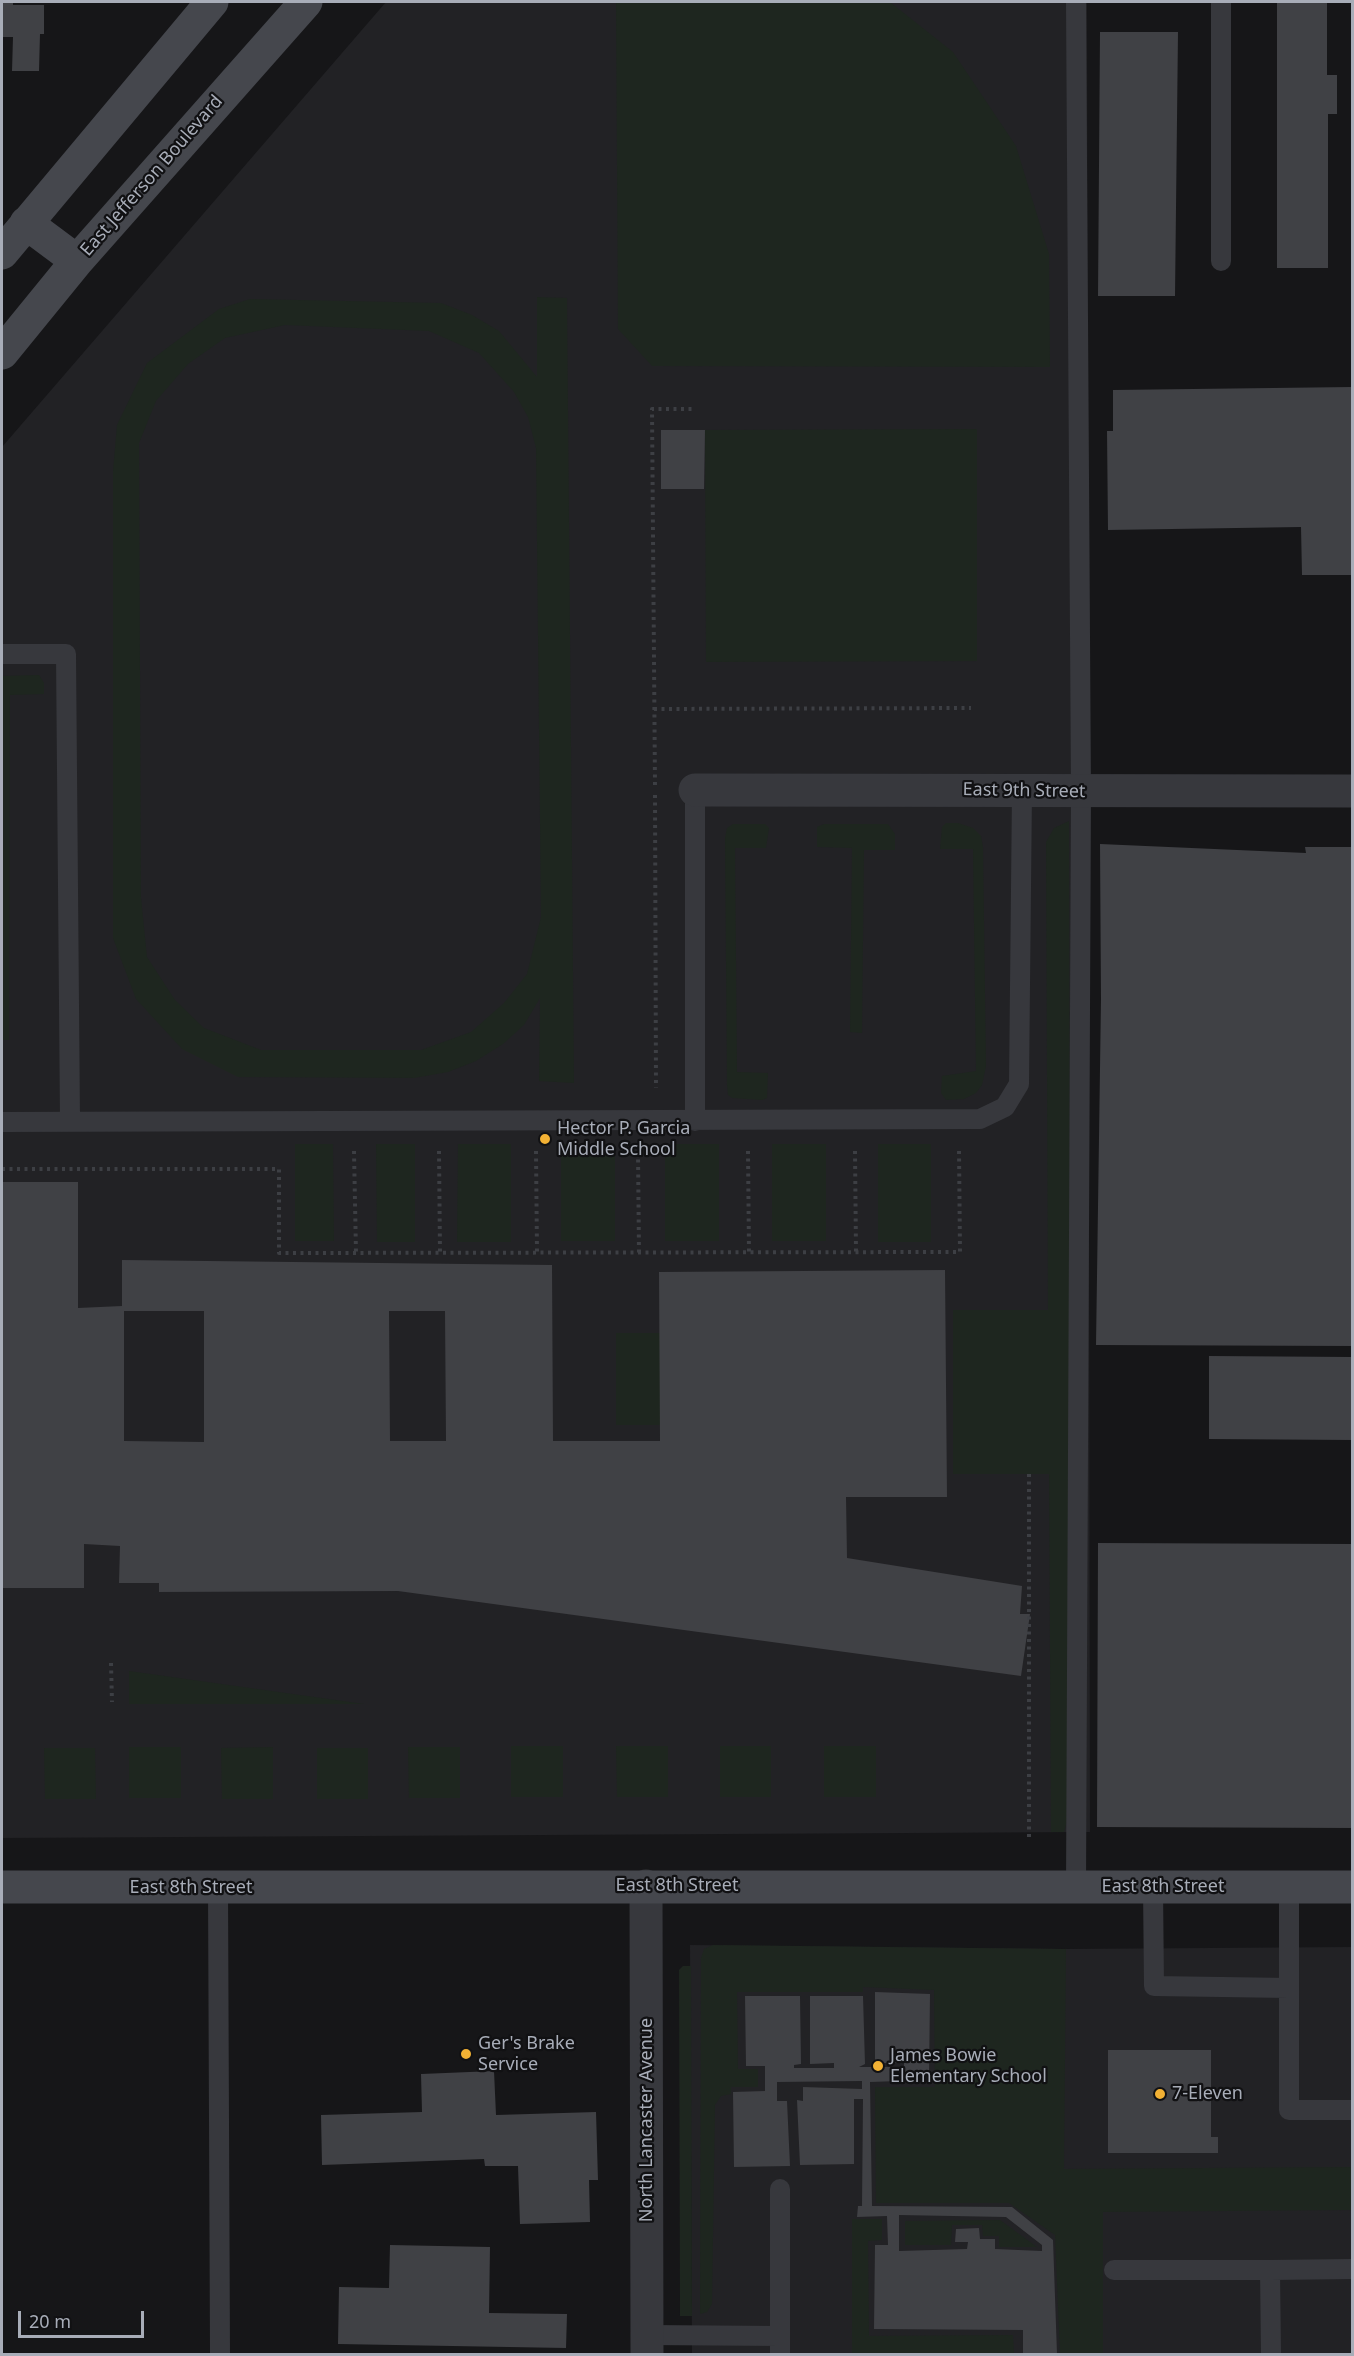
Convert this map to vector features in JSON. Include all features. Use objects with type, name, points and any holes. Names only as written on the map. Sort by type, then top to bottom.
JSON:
[{"type":"main road","points":[[2,253],[212,2]]},
{"type":"main road","name":"East Jefferson Boulevard","points":[[2,353],[77,261],[306,2]]},
{"type":"main road","points":[[26,223],[77,261]]},
{"type":"main road","name":"East 8th Street","points":[[2,1887],[1353,1887]]},
{"type":"street","name":"East 9th Street","points":[[695,790],[1353,791]]},
{"type":"street","name":"North Lancaster Avenue","points":[[646,1886],[646,2345]]},
{"type":"lane","points":[[1076,2],[1081,792],[1076,1887]]},
{"type":"lane","points":[[1221,2],[1221,261]]},
{"type":"lane","points":[[2,654],[66,654],[70,1121]]},
{"type":"lane","points":[[695,790],[695,1121]]},
{"type":"lane","points":[[2,1122],[980,1119],[1005,1107],[1019,1084],[1022,790]]},
{"type":"lane","points":[[1153,1887],[1154,1986],[1289,1988]]},
{"type":"lane","points":[[1289,1887],[1289,2110],[1353,2110]]},
{"type":"lane","points":[[218,1888],[220,2355]]},
{"type":"lane","points":[[646,2345],[780,2345],[780,2189]]},
{"type":"lane","points":[[1114,2270],[1353,2269]]},
{"type":"lane","points":[[1270,2270],[1271,2355]]},
{"type":"path","points":[[639,1253],[647,1121],[654,709],[652,409],[693,409]]},
{"type":"path","points":[[654,709],[971,708]]},
{"type":"path","points":[[2,1169],[279,1169],[279,1253],[960,1252],[959,1119]]},
{"type":"path","points":[[855,1120],[856,1252]]},
{"type":"path","points":[[354,1121],[356,1253]]},
{"type":"path","points":[[439,1121],[440,1253]]},
{"type":"path","points":[[536,1121],[537,1253]]},
{"type":"path","points":[[748,1121],[749,1253]]},
{"type":"path","points":[[1029,1474],[1029,1839]]},
{"type":"path","points":[[111,1663],[112,1702]]},
{"type":"shaded area","name":"Hector P. Garcia Middle School","points":[[386,2],[1087,2],[1090,1832],[2,1838],[2,447]]},
{"type":"shaded area","points":[[616,2],[890,2],[953,52],[1016,146],[1049,254],[1050,367],[652,366],[618,329]]},
{"type":"shaded area","points":[[537,297],[567,298],[574,1083],[539,1081],[540,998],[524,1025],[503,1044],[476,1061],[448,1072],[414,1078],[238,1077],[182,1049],[136,999],[113,938],[113,471],[117,425],[147,363],[219,309],[250,299],[441,303],[472,315],[499,331],[537,377]],"holes":[[[285,325],[429,331],[479,353],[514,392],[528,417],[536,448],[541,917],[527,974],[504,1003],[471,1032],[421,1050],[261,1050],[204,1028],[175,1000],[147,957],[141,898],[139,443],[156,401],[188,364],[225,338]]]},
{"type":"shaded area","points":[[977,429],[977,661],[706,662],[705,430]]},
{"type":"shaded area","points":[[39,675],[44,683],[44,694],[10,695],[9,1040],[2,1040],[2,676]]},
{"type":"shaded area","points":[[1069,821],[1071,1807],[1064,1832],[1051,1832],[1049,1474],[953,1474],[953,1310],[1048,1310],[1046,842],[1054,828]]},
{"type":"shaded area","points":[[946,823],[958,823],[973,828],[981,836],[983,847],[986,1066],[982,1085],[976,1093],[964,1099],[946,1100],[941,1093],[942,1076],[976,1071],[973,849],[940,849],[942,827]]},
{"type":"shaded area","points":[[733,824],[765,824],[769,828],[766,848],[735,848],[737,1072],[768,1073],[767,1098],[762,1100],[732,1098],[728,1095],[725,838],[727,828]]},
{"type":"shaded area","points":[[824,824],[888,824],[895,834],[895,850],[864,850],[862,1033],[850,1032],[852,848],[817,847],[817,827]]},
{"type":"shaded area","points":[[295,1144],[333,1144],[334,1241],[295,1241]]},
{"type":"shaded area","points":[[376,1144],[415,1144],[415,1242],[377,1242]]},
{"type":"shaded area","points":[[458,1144],[511,1144],[511,1242],[457,1242]]},
{"type":"shaded area","points":[[561,1144],[615,1144],[615,1241],[561,1241]]},
{"type":"shaded area","points":[[665,1144],[719,1144],[719,1241],[665,1241]]},
{"type":"shaded area","points":[[772,1144],[826,1144],[826,1241],[772,1241]]},
{"type":"shaded area","points":[[878,1144],[931,1144],[931,1242],[878,1242]]},
{"type":"shaded area","points":[[616,1333],[660,1333],[660,1425],[616,1425]]},
{"type":"shaded area","points":[[129,1671],[364,1704],[129,1704]]},
{"type":"shaded area","points":[[511,1746],[563,1746],[563,1797],[511,1797]]},
{"type":"shaded area","points":[[616,1746],[668,1746],[668,1797],[617,1797]]},
{"type":"shaded area","points":[[720,1746],[771,1746],[771,1797],[720,1797]]},
{"type":"shaded area","points":[[824,1746],[876,1746],[876,1797],[824,1797]]},
{"type":"shaded area","points":[[129,1747],[181,1747],[181,1798],[129,1798]]},
{"type":"shaded area","points":[[273,1747],[273,1799],[222,1799],[221,1748]]},
{"type":"shaded area","points":[[408,1747],[460,1747],[460,1798],[409,1798]]},
{"type":"shaded area","points":[[44,1748],[95,1748],[96,1799],[45,1799]]},
{"type":"shaded area","points":[[317,1748],[368,1748],[368,1799],[317,1799]]},
{"type":"shaded area","name":"James Bowie Elementary School","points":[[690,1945],[1066,1949],[1352,1947],[1352,2354],[692,2354]]},
{"type":"shaded area","points":[[713,1945],[1066,1949],[1064,2169],[1352,2167],[1352,2210],[1103,2212],[1103,2354],[1060,2354],[1055,2235],[1009,2203],[876,2203],[875,2087],[935,2087],[934,1990],[863,1987],[863,1992],[737,1992],[738,2069],[758,2069],[758,2087],[731,2087],[731,2094],[721,2096],[715,2105],[712,2304],[707,2312],[700,2314],[701,1958],[704,1949]]},
{"type":"shaded area","points":[[683,1966],[691,1966],[692,2316],[680,2316],[679,1970]]},
{"type":"shaded area","points":[[852,2219],[882,2219],[882,2240],[868,2241],[869,2336],[1013,2335],[1014,2354],[852,2354]]},
{"type":"shaded area","points":[[1000,2220],[1037,2247],[999,2247],[999,2236],[983,2236],[982,2225],[952,2225],[951,2245],[905,2245],[905,2221]]},
{"type":"building","points":[[2,2],[13,2],[13,5],[44,5],[44,34],[40,34],[39,71],[12,71],[13,37],[2,37]]},
{"type":"building","points":[[1277,2],[1327,2],[1327,75],[1337,75],[1337,114],[1328,114],[1328,268],[1277,268]]},
{"type":"building","points":[[1100,32],[1178,32],[1175,296],[1098,296]]},
{"type":"building","points":[[1352,387],[1352,575],[1302,575],[1301,527],[1108,530],[1107,431],[1113,431],[1113,390]]},
{"type":"building","points":[[661,430],[705,430],[704,489],[661,489]]},
{"type":"building","points":[[1100,844],[1306,853],[1305,847],[1352,847],[1352,1346],[1096,1345],[1101,999]]},
{"type":"building","points":[[2,1182],[78,1182],[78,1308],[122,1306],[122,1260],[552,1265],[553,1441],[660,1441],[659,1272],[945,1270],[947,1497],[846,1497],[847,1558],[1022,1586],[1020,1614],[1030,1614],[1021,1676],[398,1591],[159,1592],[159,1583],[119,1583],[120,1546],[84,1544],[84,1588],[2,1588]],"holes":[[[124,1311],[204,1311],[204,1442],[124,1441]],[[389,1311],[445,1311],[446,1441],[390,1441]]]},
{"type":"building","points":[[1209,1356],[1352,1357],[1352,1440],[1209,1439]]},
{"type":"building","points":[[1098,1543],[1352,1544],[1352,1828],[1097,1827]]},
{"type":"building","points":[[875,1992],[930,1994],[929,2080],[870,2082],[872,2206],[1012,2207],[1053,2240],[1057,2354],[1023,2354],[1023,2330],[874,2329],[875,2245],[888,2245],[887,2216],[857,2217],[858,2206],[862,2206],[863,2099],[854,2099],[854,2164],[800,2165],[797,2100],[803,2101],[803,2087],[862,2089],[862,2081],[777,2082],[777,2101],[787,2101],[790,2166],[734,2167],[733,2092],[765,2091],[765,2066],[746,2066],[745,1996],[800,1996],[801,2064],[794,2065],[794,2068],[834,2068],[834,2063],[810,2064],[810,1996],[863,1996],[865,2064],[859,2067],[904,2067],[904,2063],[875,2063]],"holes":[[[899,2215],[1006,2217],[1042,2245],[1042,2251],[995,2249],[995,2239],[980,2239],[979,2228],[956,2229],[955,2242],[968,2242],[967,2249],[899,2251]]]},
{"type":"building","name":"7-Eleven","points":[[1108,2050],[1211,2050],[1211,2137],[1218,2137],[1218,2153],[1108,2153]]},
{"type":"building","points":[[494,2071],[496,2115],[596,2112],[598,2180],[589,2180],[590,2222],[520,2224],[518,2166],[485,2166],[484,2159],[322,2165],[321,2115],[422,2112],[421,2074]]},
{"type":"building","points":[[390,2245],[490,2247],[489,2313],[567,2314],[566,2348],[338,2344],[339,2287],[389,2288]]},
{"type":"place","name":"Hector P. Garcia Middle School","points":[[545,1139]]},
{"type":"place","name":"Ger's Brake Service","points":[[466,2054]]},
{"type":"place","name":"James Bowie Elementary School","points":[[878,2066]]},
{"type":"place","name":"7-Eleven","points":[[1160,2094]]}]
